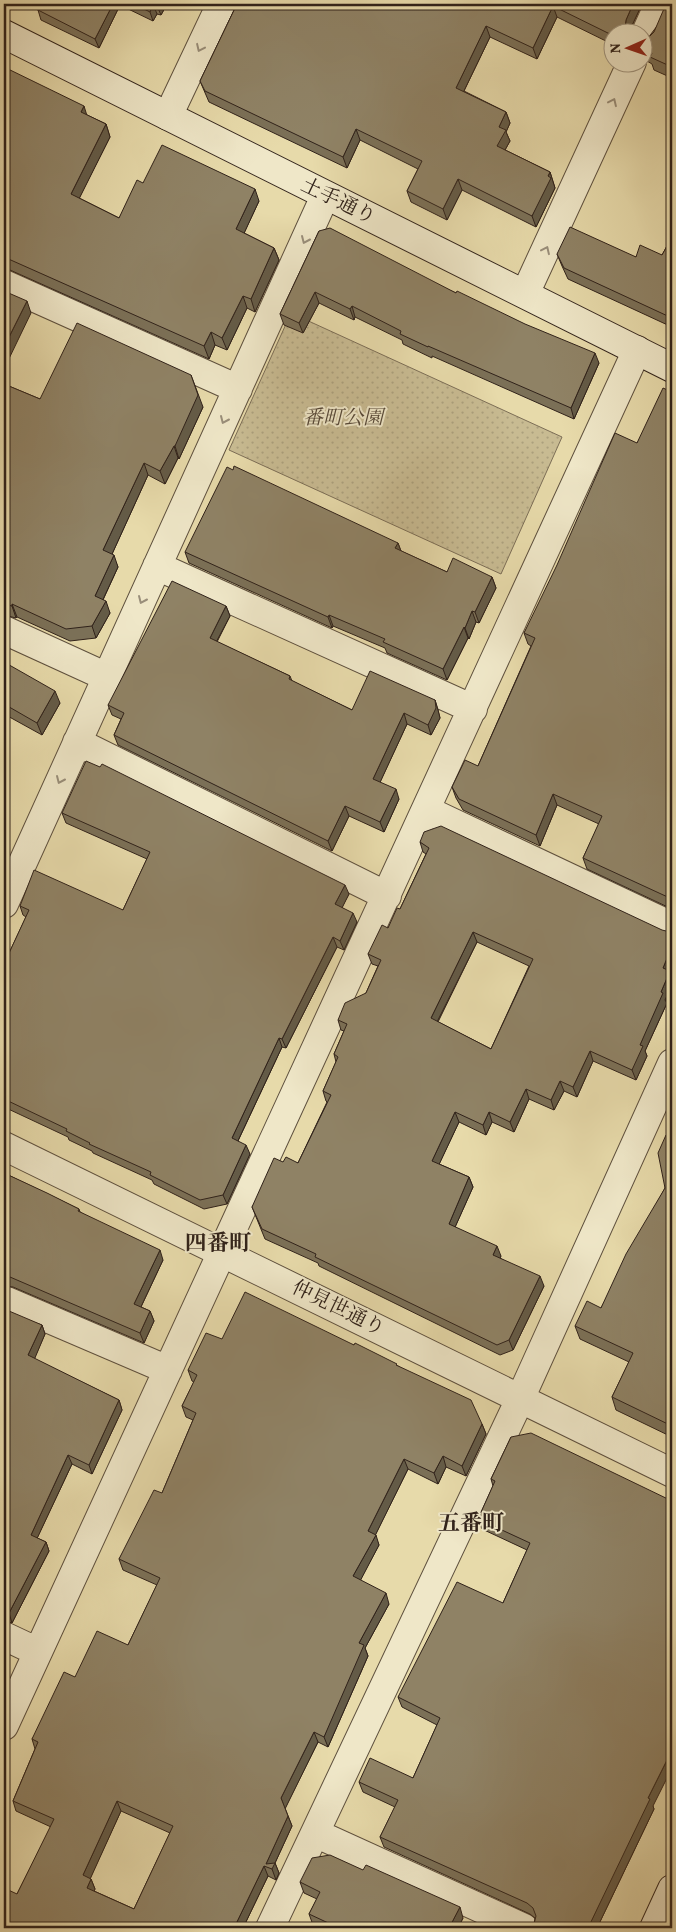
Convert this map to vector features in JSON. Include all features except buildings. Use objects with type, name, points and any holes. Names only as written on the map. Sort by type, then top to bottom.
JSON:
[{"type":"street","points":[[168,116],[221,4]]},
{"type":"street","points":[[651,22],[659,4]]},
{"type":"street","name":"土手通り","points":[[4,34],[672,368]]},
{"type":"street","points":[[525,294],[627,72]]},
{"type":"street","points":[[4,904],[325,196]]},
{"type":"street","points":[[4,284],[238,389]]},
{"type":"street","points":[[4,1726],[637,350]]},
{"type":"street","points":[[157,566],[472,709]]},
{"type":"street","points":[[4,630],[106,677]]},
{"type":"street","points":[[77,742],[386,896]]},
{"type":"street","points":[[426,810],[672,926]]},
{"type":"street","points":[[270,1928],[520,1398],[672,1063]]},
{"type":"street","name":"仲見世通り","points":[[4,1146],[672,1473]]},
{"type":"street","points":[[4,1307],[6,1301],[168,1370]]},
{"type":"street","points":[[4,1636],[38,1652]]},
{"type":"street","points":[[315,1833],[524,1928]]},
{"type":"street","points":[[654,1928],[672,1889]]},
{"type":"green space","name":"番町公園","points":[[291,313],[562,437],[501,574],[229,450]]},
{"type":"district","name":"四番町","points":[[218,1244]]},
{"type":"district","name":"五番町","points":[[471,1524]]}]
